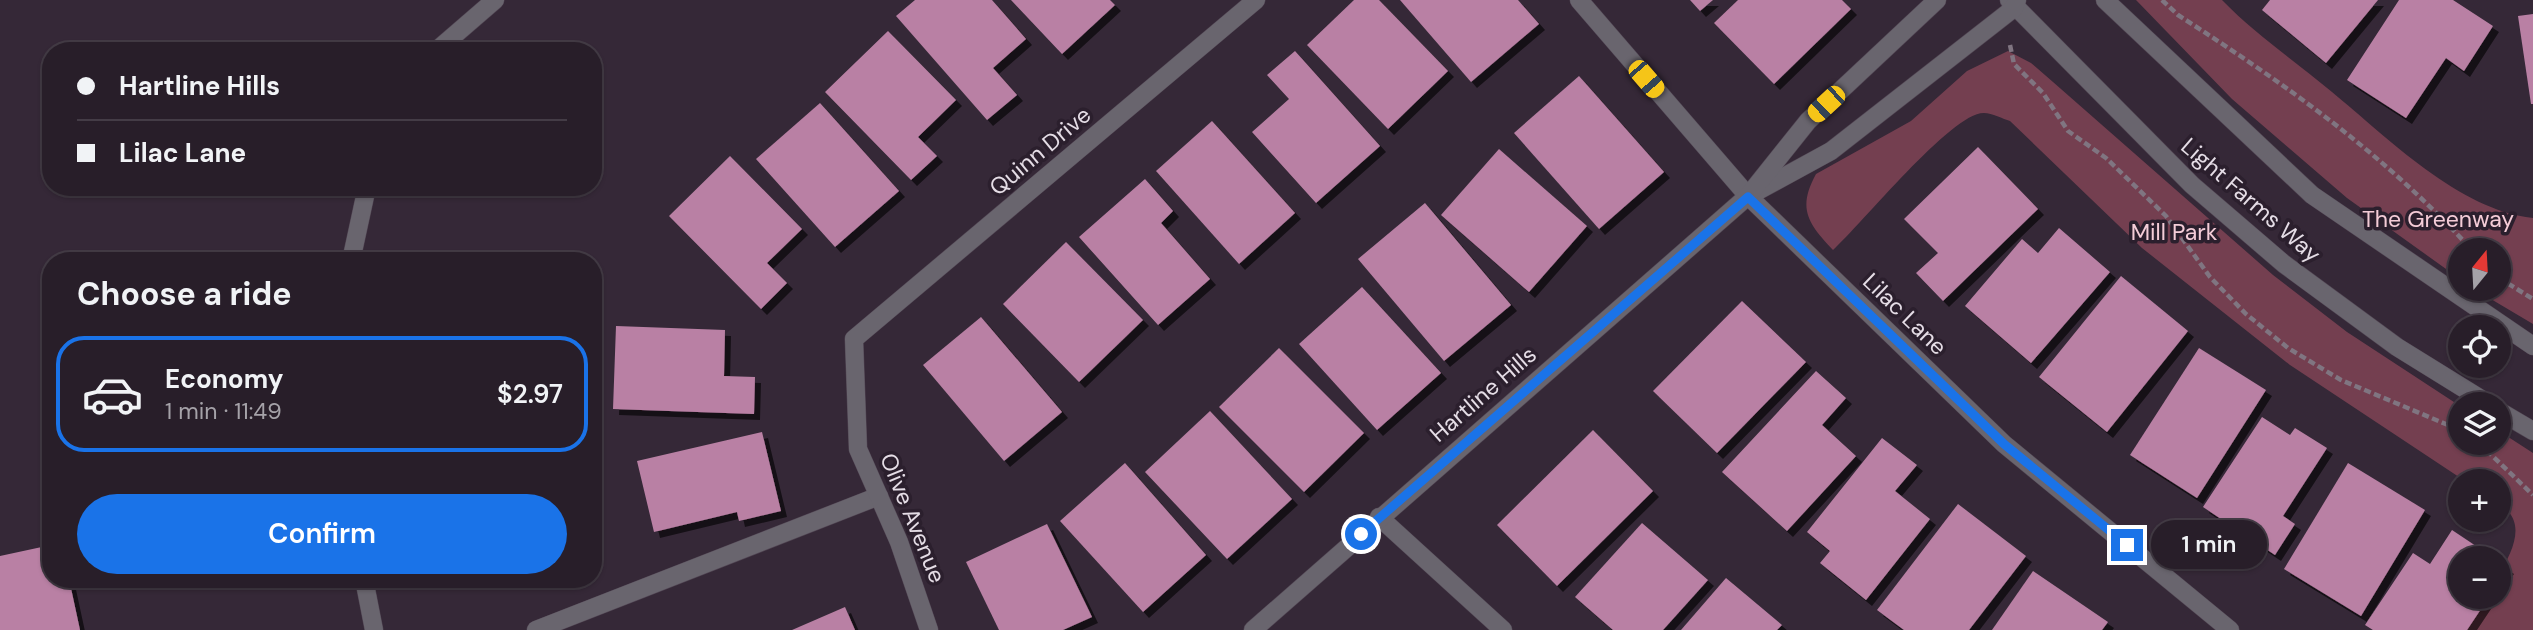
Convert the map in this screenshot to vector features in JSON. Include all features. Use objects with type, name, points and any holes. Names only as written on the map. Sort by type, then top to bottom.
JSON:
[{"type":"street","points":[[446,42],[495,0]]},
{"type":"street","name":"Quinn Drive","points":[[854,339],[1256,0]]},
{"type":"street","name":"Lilac Lane","points":[[1578,0],[1748,197],[2004,444],[2230,630]]},
{"type":"street","name":"Hartline Hills","points":[[1253,630],[1748,197],[1808,121],[1937,0]]},
{"type":"street","name":"Light Farms Way","points":[[2105,0],[2312,195],[2533,346]]},
{"type":"street","name":"Hartline Hills","points":[[1748,197],[1831,151],[1991,26],[2013,3]]},
{"type":"street","name":"Light Farms Way","points":[[2013,3],[2192,185],[2284,264],[2397,347],[2470,392]]},
{"type":"street","points":[[353,252],[365,196]]},
{"type":"street","name":"Olive Avenue","points":[[854,339],[858,449],[900,542],[929,630]]},
{"type":"street","points":[[2511,418],[2533,431]]},
{"type":"street","points":[[536,630],[879,496]]},
{"type":"street","points":[[1379,517],[1503,630]]},
{"type":"street","points":[[366,588],[374,630]]},
{"type":"path","points":[[2162,0],[2178,15],[2308,100],[2355,137],[2431,206],[2461,238]]},
{"type":"path","points":[[1991,26],[2010,45],[2014,64],[2043,93],[2068,131],[2106,158],[2166,216],[2210,277],[2246,314],[2288,348],[2341,380],[2448,425]]},
{"type":"path","points":[[2511,285],[2533,299]]},
{"type":"path","points":[[2491,455],[2533,495]]},
{"type":"green space","name":"The Greenway","points":[[2136,0],[2222,0],[2262,36],[2426,169],[2478,201],[2505,212],[2533,218],[2533,324],[2494,301],[2511,301],[2511,238],[2448,238],[2448,270],[2347,198],[2232,99]]},
{"type":"green space","name":"Mill Park","points":[[2008,51],[2031,63],[2273,275],[2347,332],[2448,398],[2448,455],[2511,455],[2511,439],[2533,453],[2533,630],[2460,630],[2475,609],[2511,609],[2511,549],[2515,528],[2511,516],[2511,469],[2448,470],[2290,365],[2142,248],[2010,121],[1984,113],[1969,118],[1951,130],[1833,250],[1817,232],[1808,215],[1807,197],[1816,174],[1911,121],[1967,71]]},
{"type":"building","points":[[915,0],[992,0],[1026,39],[993,68],[1017,95],[987,120],[896,16]]},
{"type":"building","points":[[1011,0],[1110,0],[1115,5],[1062,54]]},
{"type":"building","points":[[1354,0],[1379,0],[1448,71],[1388,129],[1307,45]]},
{"type":"building","points":[[1400,0],[1518,0],[1539,24],[1471,82]]},
{"type":"building","points":[[1690,0],[1713,0],[1700,11]]},
{"type":"building","points":[[1738,0],[1842,0],[1851,9],[1774,84],[1714,23]]},
{"type":"building","points":[[2270,0],[2378,0],[2326,63],[2262,10]]},
{"type":"building","points":[[2399,0],[2453,0],[2493,26],[2464,71],[2446,58],[2406,118],[2347,80]]},
{"type":"building","points":[[2533,14],[2533,104],[2531,104],[2518,16]]},
{"type":"building","points":[[888,31],[956,100],[918,137],[937,156],[911,180],[825,92]]},
{"type":"building","points":[[1295,51],[1380,146],[1316,203],[1252,132],[1289,99],[1267,75]]},
{"type":"building","points":[[1579,76],[1664,172],[1599,229],[1514,133]]},
{"type":"building","points":[[820,103],[899,191],[835,247],[756,159]]},
{"type":"building","points":[[1212,121],[1295,213],[1239,264],[1156,171]]},
{"type":"building","points":[[1978,147],[2038,209],[1943,301],[1916,273],[1938,253],[1904,219]]},
{"type":"building","points":[[1499,149],[1587,226],[1529,292],[1441,215]]},
{"type":"building","points":[[730,156],[802,229],[767,263],[787,283],[761,309],[669,216]]},
{"type":"building","points":[[1145,179],[1173,211],[1161,223],[1210,279],[1158,325],[1079,237]]},
{"type":"building","points":[[1425,203],[1511,305],[1444,361],[1358,259]]},
{"type":"building","points":[[2059,228],[2110,272],[2031,363],[1965,306],[2022,239],[2038,253]]},
{"type":"building","points":[[1066,242],[1143,320],[1079,382],[1003,304]]},
{"type":"building","points":[[2121,276],[2188,331],[2107,432],[2039,377]]},
{"type":"building","points":[[1362,287],[1441,373],[1377,430],[1299,344]]},
{"type":"building","points":[[1742,301],[1806,362],[1717,453],[1653,391]]},
{"type":"building","points":[[981,317],[1062,412],[1004,461],[923,365]]},
{"type":"building","points":[[616,326],[725,330],[724,376],[755,377],[754,414],[613,409]]},
{"type":"building","points":[[1279,348],[1364,433],[1304,492],[1219,407]]},
{"type":"building","points":[[2199,348],[2266,390],[2197,498],[2130,455]]},
{"type":"building","points":[[1816,371],[1846,398],[1822,425],[1856,456],[1787,531],[1722,472]]},
{"type":"building","points":[[1210,411],[1292,499],[1227,559],[1145,472]]},
{"type":"building","points":[[2262,417],[2290,435],[2295,428],[2327,448],[2283,516],[2295,524],[2275,555],[2203,507]]},
{"type":"building","points":[[1593,430],[1653,491],[1557,586],[1497,525]]},
{"type":"building","points":[[762,432],[781,511],[739,521],[737,512],[654,532],[637,461]]},
{"type":"building","points":[[1882,438],[1917,465],[1895,491],[1930,519],[1866,600],[1820,563],[1830,551],[1807,532]]},
{"type":"building","points":[[1125,463],[1206,555],[1143,612],[1060,521]]},
{"type":"building","points":[[2348,463],[2425,510],[2361,616],[2284,569]]},
{"type":"building","points":[[1958,504],[2026,556],[1969,630],[1904,630],[1877,610]]},
{"type":"building","points":[[1642,523],[1708,580],[1663,630],[1613,630],[1575,597]]},
{"type":"building","points":[[1047,524],[1092,617],[1063,630],[999,630],[966,562]]},
{"type":"building","points":[[2451,532],[2476,546],[2448,546],[2448,609],[2481,609],[2467,630],[2373,630],[2365,625],[2413,553],[2430,564]]},
{"type":"building","points":[[42,547],[42,588],[71,588],[80,630],[0,630],[0,556]]},
{"type":"building","points":[[2033,571],[2108,622],[2102,630],[1992,630]]},
{"type":"building","points":[[1726,578],[1782,625],[1777,630],[1681,630]]},
{"type":"building","points":[[845,607],[855,630],[792,630]]},
{"type":"route","points":[[1361,534],[1748,197],[2004,444],[2127,545]]}]
